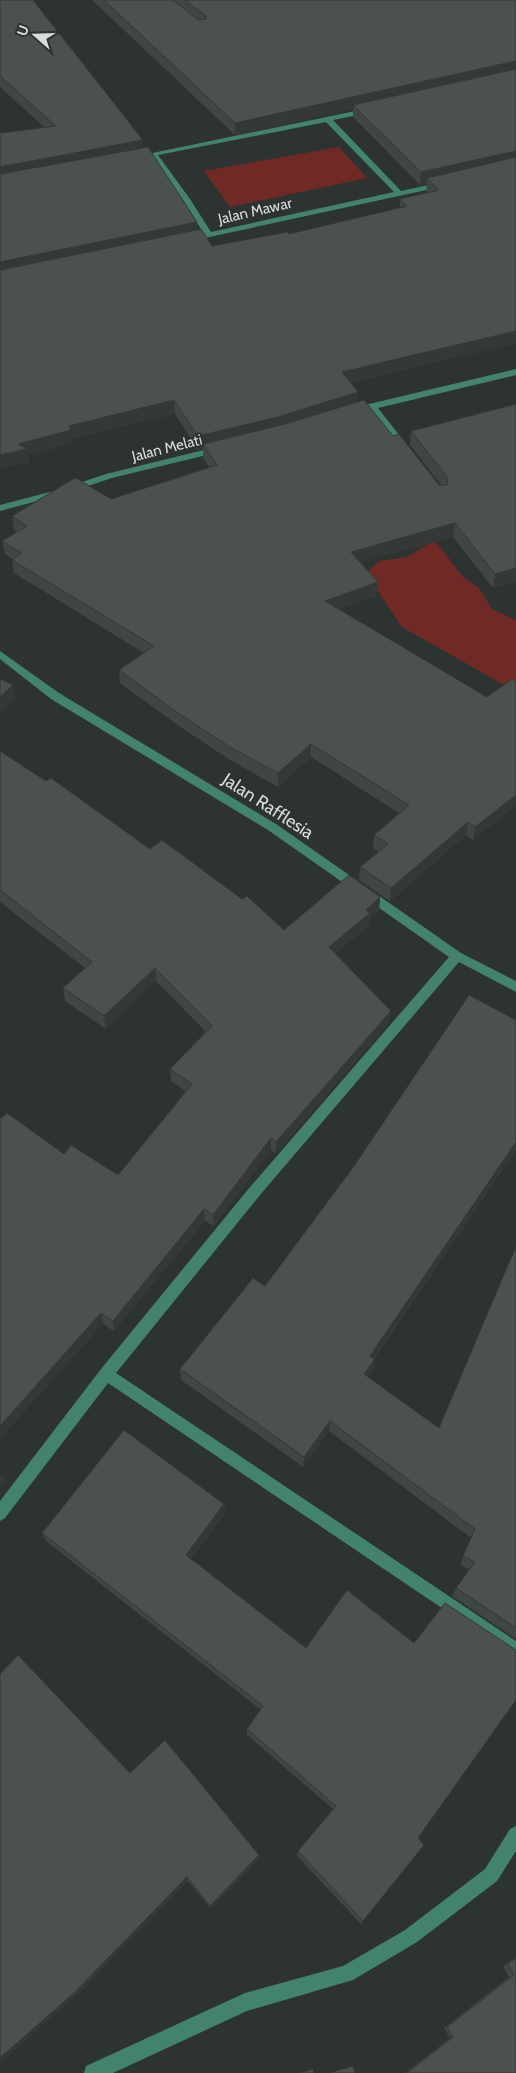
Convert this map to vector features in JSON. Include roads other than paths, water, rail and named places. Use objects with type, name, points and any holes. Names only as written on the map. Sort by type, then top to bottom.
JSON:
[{"type":"street","points":[[134,158],[241,138],[377,108]]},
{"type":"street","points":[[328,119],[399,194]]},
{"type":"street","points":[[153,154],[186,199],[209,236]]},
{"type":"street","name":"Jalan Mawar","points":[[180,242],[453,181]]},
{"type":"street","points":[[345,414],[372,406],[514,375]]},
{"type":"street","points":[[372,406],[413,458]]},
{"type":"street","name":"Jalan Melati","points":[[0,508],[64,491],[109,476],[233,445]]},
{"type":"street","name":"Jalan Rafflesia","points":[[0,654],[55,696],[272,827],[457,956],[516,988]]},
{"type":"street","points":[[0,1513],[106,1374],[255,1191],[457,956]]},
{"type":"street","points":[[106,1374],[516,1650]]},
{"type":"street","points":[[93,2073],[245,2002],[347,1974],[412,1936],[491,1875],[516,1835]]}]
